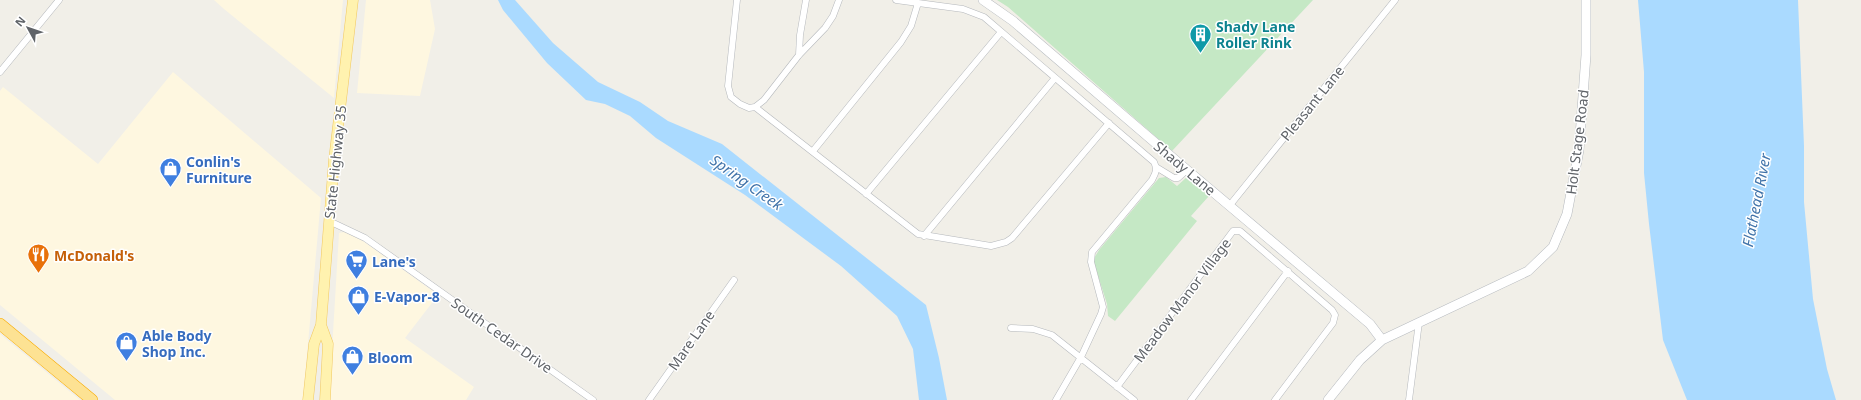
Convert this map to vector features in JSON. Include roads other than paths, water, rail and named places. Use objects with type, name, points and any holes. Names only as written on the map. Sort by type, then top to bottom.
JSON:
[{"type":"highway","points":[[0,324],[92,400]]},
{"type":"main road","name":"State Highway 35","points":[[308,400],[314,344],[321,325],[334,160],[353,0]]},
{"type":"main road","name":"Shady Lane","points":[[983,0],[1013,21],[1370,324],[1382,340]]},
{"type":"main road","name":"Holt Stage Road","points":[[1419,322],[1528,271],[1553,247],[1568,214],[1579,150],[1586,55],[1586,0]]},
{"type":"main road","points":[[1328,400],[1360,360],[1382,340],[1419,322]]},
{"type":"main road","name":"State Highway 35","points":[[321,325],[328,344],[325,400]]},
{"type":"street","points":[[0,72],[59,0]]},
{"type":"street","points":[[737,0],[728,86],[731,97],[740,104],[749,108],[755,107],[764,100],[799,55],[825,28],[839,0]]},
{"type":"street","points":[[799,55],[800,36],[806,0]]},
{"type":"street","points":[[896,0],[976,13],[984,17],[1109,123],[1154,162],[1156,166],[1174,178],[1178,178],[1187,170]]},
{"type":"street","name":"Pleasant Lane","points":[[1230,205],[1395,0]]},
{"type":"street","points":[[812,151],[901,42],[916,15],[918,3]]},
{"type":"street","points":[[866,194],[1002,32]]},
{"type":"street","points":[[924,236],[1055,78]]},
{"type":"street","points":[[755,107],[918,234],[991,246],[1006,242],[1012,238],[1109,123]]},
{"type":"street","points":[[1056,400],[1081,357],[1103,307],[1091,262],[1092,252],[1152,180],[1156,172],[1156,166]]},
{"type":"street","name":"South Cedar Drive","points":[[330,221],[365,238],[593,400]]},
{"type":"street","name":"Meadow Manor Village","points":[[1117,387],[1233,231],[1240,231],[1288,271],[1332,310],[1335,315],[1333,323],[1275,400]]},
{"type":"street","points":[[1191,400],[1288,271]]},
{"type":"street","name":"Mare Lane","points":[[649,400],[734,280]]},
{"type":"street","points":[[1409,400],[1419,322]]},
{"type":"street","points":[[1011,328],[1033,329],[1052,335],[1134,400]]},
{"type":"water","name":"Spring Creek","points":[[498,0],[515,0],[553,43],[598,82],[640,102],[668,121],[722,144],[926,305],[939,358],[947,400],[919,400],[913,349],[897,316],[841,266],[745,195],[656,138],[630,116],[605,104],[586,100],[547,63],[503,10]]},
{"type":"water","name":"Flathead River","points":[[1638,0],[1798,0],[1804,146],[1804,202],[1813,299],[1827,369],[1836,400],[1687,400],[1663,340],[1644,173],[1644,72]]},
{"type":"place","name":"Shady Lane Roller Rink","points":[[1201,54]]},
{"type":"place","name":"Conlin's Furniture","points":[[170,188]]},
{"type":"place","name":"McDonald's","points":[[39,274]]},
{"type":"place","name":"Lane's","points":[[357,280]]},
{"type":"place","name":"E-Vapor-8","points":[[358,316]]},
{"type":"place","name":"Able Body Shop Inc.","points":[[127,362]]},
{"type":"place","name":"Bloom","points":[[353,376]]}]
